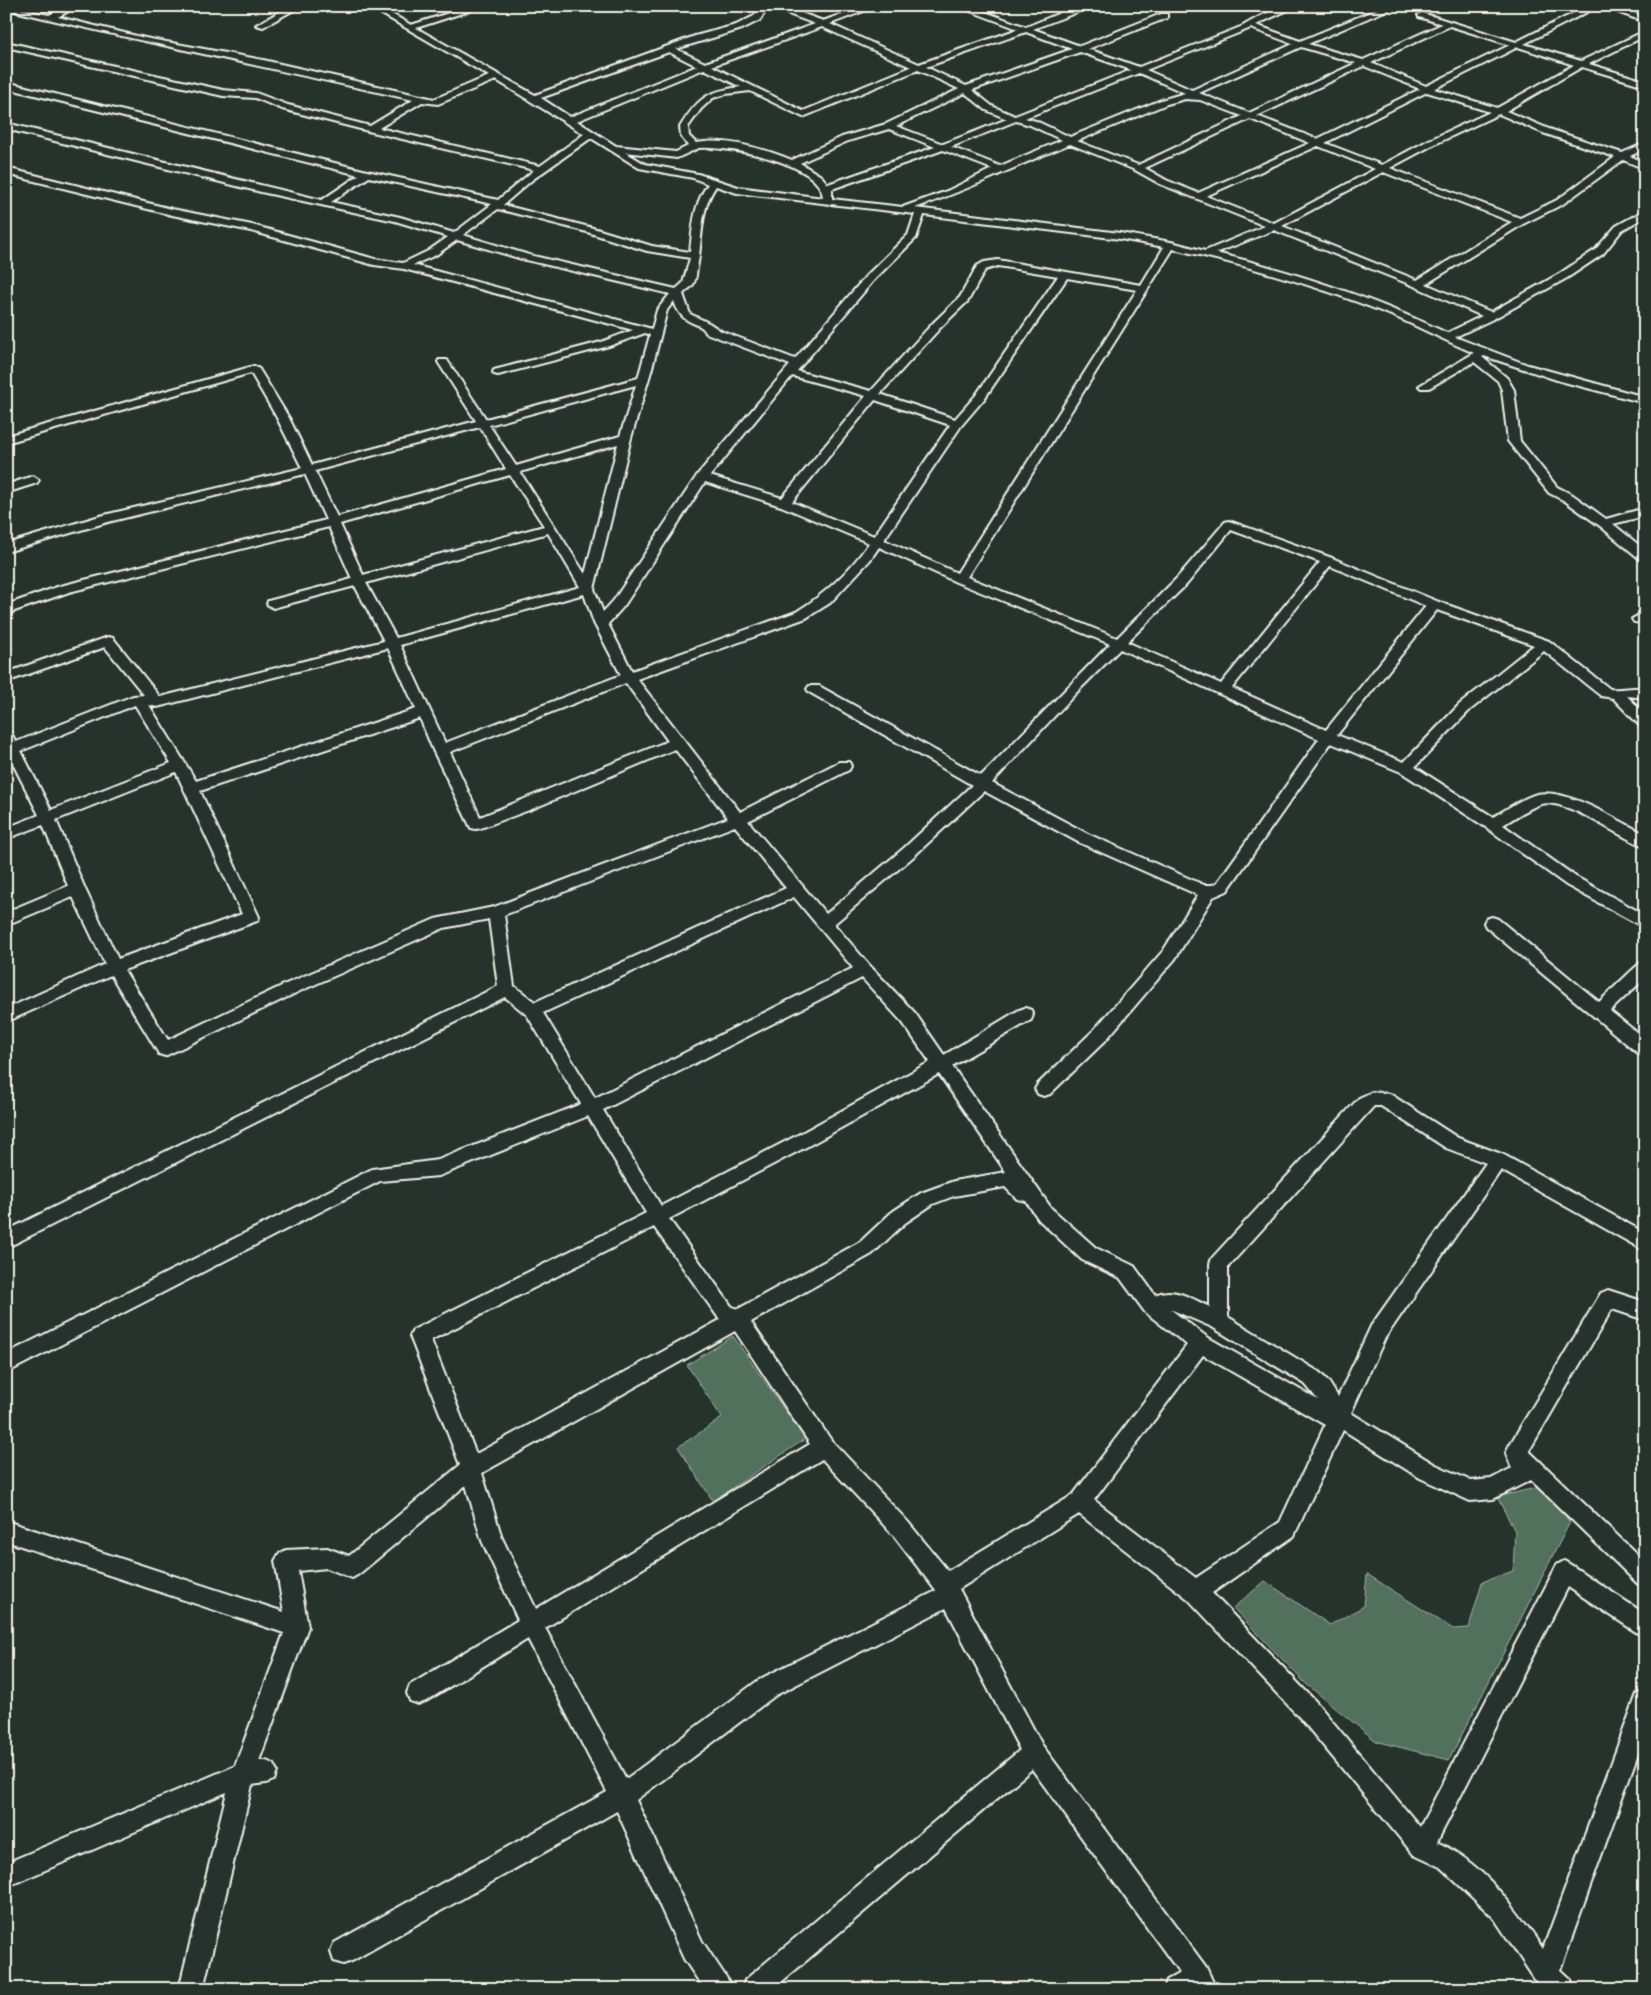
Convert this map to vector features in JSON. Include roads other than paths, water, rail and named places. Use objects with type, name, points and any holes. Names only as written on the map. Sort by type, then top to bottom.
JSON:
[{"type":"street","points":[[51,17],[72,6]]},
{"type":"street","points":[[260,25],[298,6]]},
{"type":"street","points":[[372,6],[497,76],[571,120],[642,166],[694,176],[737,190],[1120,236],[1171,245],[1340,293],[1448,336],[1479,355],[1499,376],[1508,390],[1514,441],[1553,490],[1569,498],[1604,523],[1645,557]]},
{"type":"street","points":[[411,27],[480,6]]},
{"type":"street","points":[[534,98],[670,49],[740,27],[757,18],[763,8],[770,6]]},
{"type":"street","points":[[774,6],[824,24],[916,68],[966,89],[989,108],[1015,119],[1033,123],[1092,151],[1138,168],[1163,182],[1418,284],[1491,316]]},
{"type":"street","points":[[571,120],[704,66],[874,6]]},
{"type":"street","points":[[961,6],[1139,70],[1203,98],[1520,222]]},
{"type":"street","points":[[1192,93],[1300,44],[1392,6]]},
{"type":"street","points":[[1198,196],[1319,142],[1428,90],[1595,6]]},
{"type":"street","points":[[1605,6],[1645,20]]},
{"type":"street","points":[[6,7],[145,40],[263,63],[435,102],[497,76]]},
{"type":"street","points":[[827,187],[946,146],[1139,70],[1288,8]]},
{"type":"street","points":[[670,49],[803,114],[916,68],[1028,29],[1075,10]]},
{"type":"street","points":[[1422,15],[1645,84]]},
{"type":"street","points":[[792,164],[845,139],[889,126],[966,89],[1080,49],[1164,16]]},
{"type":"street","points":[[1138,168],[1450,24]]},
{"type":"street","points":[[1250,25],[1300,44],[1331,52],[1428,90],[1499,111],[1546,131],[1622,156],[1645,166]]},
{"type":"street","points":[[1206,254],[1275,226],[1382,168],[1499,111],[1582,64],[1645,33]]},
{"type":"street","points":[[6,44],[224,93],[256,96],[285,107],[371,130],[542,168]]},
{"type":"street","points":[[6,85],[498,205],[651,249],[695,256]]},
{"type":"street","points":[[693,146],[685,136],[684,127],[706,97],[720,92],[750,89]]},
{"type":"street","points":[[900,210],[950,193],[1000,169],[1173,98],[1185,96],[1203,98]]},
{"type":"street","points":[[371,130],[420,99]]},
{"type":"street","points":[[6,126],[396,219],[526,257],[677,292]]},
{"type":"street","points":[[889,126],[946,146],[1000,169]]},
{"type":"street","points":[[404,266],[432,253],[456,237],[542,168],[591,133]]},
{"type":"street","points":[[616,148],[677,154],[684,153],[693,146],[706,144],[745,148],[769,154],[816,177],[827,187],[828,200]]},
{"type":"street","points":[[1418,284],[1520,222],[1560,202],[1622,156],[1645,146]]},
{"type":"street","points":[[6,171],[172,212],[252,228],[374,262],[404,266],[656,333]]},
{"type":"street","points":[[323,203],[367,174]]},
{"type":"street","points":[[588,589],[625,438],[662,310],[677,292],[688,284],[695,256],[699,213],[707,192],[714,182]]},
{"type":"street","points":[[601,623],[619,603],[702,477],[870,278],[914,236],[920,212]]},
{"type":"street","points":[[1448,336],[1491,316],[1577,266],[1599,252],[1619,228],[1645,213]]},
{"type":"street","points":[[960,579],[1171,245]]},
{"type":"street","points":[[785,503],[873,395],[937,325],[964,299],[980,268],[988,264],[998,263],[1063,276],[1143,288]]},
{"type":"street","points":[[440,750],[629,677],[801,615],[825,600],[866,557],[957,424],[980,396],[1063,276]]},
{"type":"street","points":[[677,292],[682,310],[686,316],[705,325],[719,335]]},
{"type":"street","points":[[662,310],[793,368],[957,424]]},
{"type":"street","points":[[498,372],[604,344],[644,330]]},
{"type":"street","points":[[1425,386],[1479,355],[1564,380],[1645,400]]},
{"type":"street","points":[[444,362],[588,589],[601,623],[629,677],[724,803],[864,970],[909,1018],[1045,1214]]},
{"type":"street","points":[[6,440],[254,369],[283,418],[334,522],[359,581],[392,643],[440,750],[476,824],[527,805],[678,742]]},
{"type":"street","points":[[6,548],[104,519],[307,470],[643,380]]},
{"type":"street","points":[[6,610],[84,584],[334,522],[625,438]]},
{"type":"street","points":[[702,477],[785,503],[877,540],[960,579],[1118,643],[1328,737],[1406,768],[1437,790],[1461,802],[1571,881],[1645,922]]},
{"type":"street","points":[[6,489],[33,480]]},
{"type":"street","points":[[1604,523],[1645,512]]},
{"type":"street","points":[[825,922],[909,852],[983,783],[1118,643],[1182,581],[1230,525],[1328,561],[1434,605],[1544,644],[1606,693],[1618,694],[1630,691],[1645,694]]},
{"type":"street","points":[[273,604],[551,528]]},
{"type":"street","points":[[1223,690],[1328,561]]},
{"type":"street","points":[[588,589],[392,643],[157,702],[138,699],[8,746],[48,819],[77,889],[114,967],[165,1048],[294,987],[441,923],[496,912],[739,819],[844,766]]},
{"type":"street","points":[[814,689],[1038,815],[1083,838],[1208,892],[1217,891],[1222,887],[1328,737],[1434,605]]},
{"type":"street","points":[[6,678],[108,641],[157,702]]},
{"type":"street","points":[[1406,768],[1465,707],[1544,644]]},
{"type":"street","points":[[1618,694],[1645,723]]},
{"type":"street","points":[[6,1016],[114,967],[251,916],[192,788],[180,765],[138,699]]},
{"type":"street","points":[[192,788],[423,712]]},
{"type":"street","points":[[6,834],[48,819],[180,765]]},
{"type":"street","points":[[1492,824],[1538,798],[1544,798],[1572,805],[1645,841]]},
{"type":"street","points":[[6,919],[77,889]]},
{"type":"street","points":[[534,1010],[798,889]]},
{"type":"street","points":[[1044,1090],[1099,1036],[1169,955],[1208,892]]},
{"type":"street","points":[[496,912],[506,990],[534,1010],[657,1216],[725,1313],[737,1318],[824,1447],[901,1529],[948,1590],[1034,1752],[1200,1982],[1176,1989]]},
{"type":"street","points":[[1492,923],[1645,1049]]},
{"type":"street","points":[[1599,1011],[1634,979],[1645,966]]},
{"type":"street","points":[[6,1364],[378,1174],[439,1168],[593,1107],[864,970]]},
{"type":"street","points":[[6,1240],[506,990]]},
{"type":"street","points":[[719,1989],[693,1950],[622,1796],[531,1623],[492,1541],[471,1468],[420,1336],[657,1216],[941,1066],[1025,1015]]},
{"type":"street","points":[[1219,1321],[1219,1264],[1365,1103],[1372,1099],[1384,1099],[1452,1143],[1498,1160],[1645,1243]]},
{"type":"street","points":[[1196,1591],[1287,1529],[1378,1332],[1498,1160]]},
{"type":"street","points":[[191,1989],[297,1627],[286,1561],[327,1558],[352,1567],[471,1468],[737,1318],[866,1248],[887,1226],[934,1194],[954,1188],[1008,1179],[1089,1254],[1127,1272],[1152,1306],[1200,1343],[1338,1419],[1427,1471],[1470,1490],[1493,1489],[1524,1473],[1516,1453]]},
{"type":"street","points":[[1516,1453],[1608,1299],[1645,1311]]},
{"type":"street","points":[[1152,1306],[1163,1300],[1174,1300],[1219,1321],[1322,1385],[1338,1419]]},
{"type":"street","points":[[343,1952],[622,1796],[768,1686],[948,1590],[1080,1502],[1200,1343]]},
{"type":"street","points":[[418,1693],[824,1447]]},
{"type":"street","points":[[1516,1453],[1645,1577]]},
{"type":"street","points":[[1080,1502],[1196,1591],[1309,1711],[1422,1847],[1448,1859],[1502,1910],[1554,1982]]},
{"type":"street","points":[[6,1531],[297,1627]]},
{"type":"street","points":[[1422,1847],[1564,1572],[1645,1627]]},
{"type":"street","points":[[1554,1982],[1645,1702]]},
{"type":"street","points":[[754,1989],[1034,1752]]},
{"type":"street","points":[[6,1875],[255,1773]]}]
